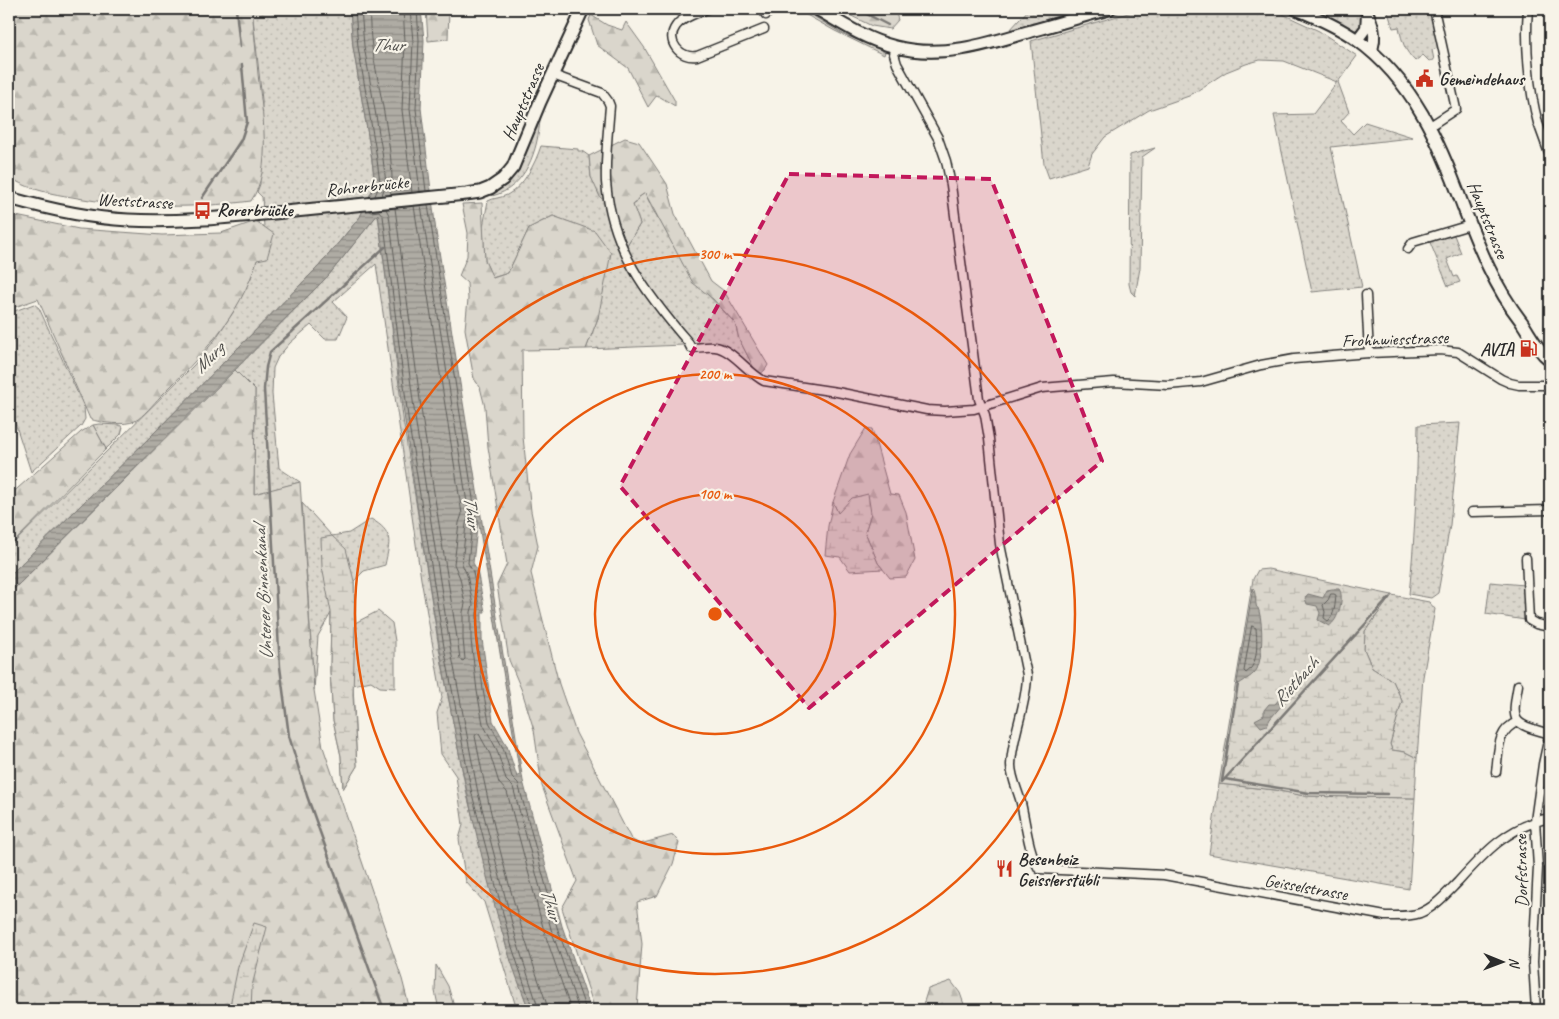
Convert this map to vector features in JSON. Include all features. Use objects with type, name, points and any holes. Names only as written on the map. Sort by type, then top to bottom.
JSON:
[{"type":"main road","name":"Hauptstrasse","points":[[490,188],[503,179],[513,167],[583,9]]},
{"type":"main road","points":[[817,9],[863,35],[896,47],[930,51],[972,46],[1109,9]]},
{"type":"main road","name":"Hauptstrasse","points":[[1296,9],[1315,18],[1362,48],[1405,86],[1424,115],[1445,157],[1470,225],[1496,284],[1511,308],[1530,332],[1550,350]]},
{"type":"main road","name":"Rohrerbrücke","points":[[262,214],[476,193],[490,188]]},
{"type":"main road","name":"Weststrasse","points":[[9,198],[58,211],[126,220],[185,220],[262,214]]},
{"type":"main road","name":"Hauptstrasse","points":[[1530,332],[1538,347],[1550,360]]},
{"type":"street","points":[[708,9],[684,19],[673,31],[673,43],[684,55],[697,56],[764,30]]},
{"type":"street","points":[[1362,48],[1373,44],[1374,31],[1366,9]]},
{"type":"street","points":[[1362,48],[1366,28],[1366,9]]},
{"type":"street","points":[[1430,126],[1456,108],[1434,9]]},
{"type":"street","points":[[1528,9],[1526,34],[1534,104],[1538,124],[1550,156]]},
{"type":"street","points":[[896,47],[894,54],[897,64],[935,131],[946,161],[951,185],[979,400],[982,407]]},
{"type":"street","name":"Frohnwiesstrasse","points":[[553,75],[602,92],[608,101],[610,106],[606,181],[608,196],[626,256],[656,305],[688,342],[690,348],[716,347],[722,349],[764,382],[837,392],[927,410],[966,410],[982,407],[1042,388],[1114,382],[1168,386],[1201,382],[1263,365],[1294,359],[1424,350],[1458,352],[1510,383],[1519,385],[1550,385]]},
{"type":"street","points":[[1408,249],[1413,242],[1470,225]]},
{"type":"street","points":[[1366,295],[1369,353]]},
{"type":"street","name":"Geisselstrasse","points":[[982,407],[989,439],[1000,544],[1027,675],[1027,689],[1011,767],[1031,852],[1039,869],[1164,876],[1386,916],[1404,916],[1419,913],[1433,906],[1488,850],[1502,839],[1535,821],[1550,818]]},
{"type":"street","points":[[1472,512],[1550,510]]},
{"type":"street","points":[[1526,558],[1529,620],[1536,624],[1550,627]]},
{"type":"street","points":[[1518,685],[1514,709],[1514,717],[1517,722],[1522,726],[1550,733]]},
{"type":"street","points":[[1496,772],[1501,735],[1505,729],[1517,722]]},
{"type":"street","name":"Dorfstrasse","points":[[1536,1010],[1533,962],[1538,866],[1535,821],[1543,764],[1550,733]]},
{"type":"highlighted area","points":[[789,174],[991,179],[1102,461],[809,708],[620,486]]},
{"type":"green space","points":[[9,9],[252,9],[263,122],[264,157],[258,188],[251,201],[184,206],[139,205],[94,201],[50,193],[14,180],[16,168],[9,146]]},
{"type":"green space","points":[[252,9],[350,9],[353,47],[375,184],[360,217],[319,266],[9,576],[9,548],[194,365],[214,341],[232,314],[251,278],[257,260],[273,235],[264,227],[262,197],[257,192],[260,184],[262,100]]},
{"type":"green space","points":[[426,9],[449,9],[448,39],[428,41]]},
{"type":"green space","points":[[796,9],[802,9],[843,34],[885,52],[884,55],[835,31]]},
{"type":"green space","points":[[837,9],[895,10],[898,20],[890,29],[872,26]]},
{"type":"green space","points":[[1029,9],[1085,9],[1010,30]]},
{"type":"green space","points":[[1125,9],[1132,9],[997,48],[965,55],[932,58],[900,54],[1005,44]]},
{"type":"green space","points":[[1142,9],[1272,9],[1319,31],[1357,56],[1338,82],[1349,112],[1341,121],[1353,134],[1365,122],[1412,137],[1331,147],[1362,287],[1312,292],[1274,115],[1313,114],[1337,82],[1284,61],[1260,60],[1246,64],[1226,72],[1189,96],[1149,110],[1105,137],[1092,154],[1088,166],[1049,178],[1044,164],[1031,41]]},
{"type":"green space","points":[[1315,9],[1357,9],[1361,20],[1360,28],[1353,31]]},
{"type":"green space","points":[[1387,9],[1430,9],[1438,48],[1432,50],[1434,60],[1429,61],[1423,55],[1415,61],[1404,46],[1399,27],[1393,28]]},
{"type":"green space","points":[[591,15],[607,25],[622,30],[626,22],[644,47],[675,101],[675,106],[657,95],[648,107],[628,68],[597,45],[589,20]]},
{"type":"green space","points":[[1550,113],[1550,144],[1541,116]]},
{"type":"green space","points":[[538,118],[540,119],[539,131],[528,166],[514,185],[504,192],[492,196],[490,193],[517,171]]},
{"type":"green space","points":[[625,138],[639,142],[667,184],[675,214],[711,281],[724,291],[768,365],[758,376],[739,339],[735,323],[713,299],[693,283],[645,193],[633,205],[640,224],[625,248],[614,208],[600,197],[591,177],[589,156]]},
{"type":"green space","points":[[541,146],[578,149],[578,151],[582,151],[589,156],[591,177],[607,203],[617,238],[684,342],[683,345],[586,349],[598,318],[595,232],[553,216],[529,228],[508,273],[492,278],[485,261],[483,227],[488,201],[507,195],[519,186],[536,160]]},
{"type":"green space","points":[[1155,148],[1142,157],[1140,268],[1135,296],[1131,292],[1129,284],[1130,155]]},
{"type":"green space","points":[[645,193],[653,210],[704,291],[735,323],[739,339],[758,376],[730,352],[693,344],[661,308],[625,248],[640,224],[633,206],[639,197]]},
{"type":"green space","points":[[482,203],[485,261],[493,278],[508,273],[529,228],[553,216],[595,231],[611,253],[598,318],[586,349],[522,350],[523,437],[531,511],[538,546],[531,573],[559,684],[576,733],[631,839],[640,844],[673,835],[679,843],[673,864],[657,896],[637,902],[642,944],[637,1008],[640,1010],[595,1010],[562,908],[577,881],[542,786],[534,730],[522,691],[509,660],[497,585],[507,564],[488,447],[485,407],[480,387],[474,379],[465,329],[468,299],[467,283],[459,276],[467,256],[468,233],[462,204]]},
{"type":"green space","points":[[378,214],[404,426],[439,648],[467,795],[506,946],[529,1010],[517,1010],[484,902],[466,882],[459,839],[463,825],[456,776],[441,754],[437,713],[442,698],[421,579],[376,264],[333,302],[347,317],[338,339],[325,339],[311,325],[290,343],[278,357],[273,368],[272,394],[279,468],[300,482],[254,495],[255,390],[235,370],[328,276]]},
{"type":"green space","points":[[16,216],[79,229],[162,235],[221,233],[256,221],[274,234],[267,258],[257,260],[250,281],[230,318],[204,351],[138,419],[131,423],[112,423],[90,419],[38,299],[9,309],[9,256]]},
{"type":"green space","points":[[1454,235],[1461,253],[1447,259],[1454,277],[1457,276],[1460,282],[1448,286],[1429,240]]},
{"type":"green space","points":[[34,304],[39,308],[84,407],[85,419],[81,426],[31,472],[9,404],[9,313]]},
{"type":"green space","points":[[235,370],[255,390],[254,494],[300,482],[314,690],[323,747],[402,979],[410,1010],[29,1010],[9,999],[9,594]]},
{"type":"green space","points":[[1460,423],[1450,525],[1438,593],[1431,598],[1409,594],[1413,552],[1418,425]]},
{"type":"green space","points":[[93,425],[123,427],[121,434],[106,449]]},
{"type":"green space","points":[[93,425],[106,449],[9,547],[9,496],[81,432]]},
{"type":"green space","points":[[866,428],[872,429],[890,494],[899,495],[906,512],[915,560],[906,577],[890,578],[878,563],[865,532],[871,513],[838,513],[833,502],[850,454]]},
{"type":"green space","points":[[868,494],[871,513],[865,532],[878,563],[883,569],[850,571],[840,557],[825,555],[833,502],[838,513],[852,498]]},
{"type":"green space","points":[[302,503],[332,536],[349,533],[371,519],[384,528],[389,543],[385,565],[364,571],[354,581],[355,623],[378,611],[392,623],[395,641],[395,688],[380,687],[371,681],[353,685],[357,766],[343,789],[341,756],[333,720],[330,671],[331,613],[318,636],[314,690]]},
{"type":"green space","points":[[332,536],[346,549],[354,581],[353,695],[357,766],[343,789],[341,756],[333,720],[330,671],[331,612],[322,567],[321,538]]},
{"type":"green space","points":[[1268,569],[1392,595],[1365,631],[1364,649],[1372,668],[1393,681],[1402,701],[1390,744],[1392,750],[1405,752],[1417,758],[1415,798],[1304,796],[1275,790],[1219,784],[1253,579],[1258,570]]},
{"type":"green space","points":[[1490,582],[1524,585],[1525,620],[1486,614]]},
{"type":"green space","points":[[1392,595],[1429,602],[1435,609],[1423,677],[1417,758],[1405,752],[1392,750],[1390,744],[1402,701],[1393,681],[1372,668],[1364,649],[1365,631]]},
{"type":"green space","points":[[1219,784],[1275,790],[1305,796],[1415,798],[1409,889],[1209,854]]},
{"type":"green space","points":[[254,923],[267,927],[252,986],[251,1010],[229,1010],[238,967]]},
{"type":"green space","points":[[436,965],[448,986],[455,1010],[439,1010],[435,991]]},
{"type":"green space","points":[[951,981],[960,993],[966,1010],[924,1010],[922,1008],[928,989]]},
{"type":"water","name":"Thur","points":[[350,9],[421,9],[424,40],[421,108],[436,232],[523,781],[562,926],[591,1010],[529,1010],[511,961],[493,899],[460,759],[435,617],[407,436],[378,214],[328,276],[9,594],[9,576],[319,266],[360,217],[375,184],[353,47]],"holes":[[[478,519],[520,775],[517,777],[507,746],[493,721],[482,639],[482,612],[485,612],[477,570],[473,563]]]},
{"type":"water","points":[[1253,588],[1261,624],[1262,640],[1259,663],[1257,669],[1239,684],[1237,682]]},
{"type":"water","points":[[1339,589],[1341,603],[1338,614],[1329,626],[1318,620],[1320,613],[1317,606],[1307,604],[1305,598],[1308,594],[1323,598],[1327,590]]},
{"type":"water","points":[[1286,695],[1288,698],[1267,725],[1261,727],[1255,720],[1264,715],[1264,710],[1269,704],[1275,704],[1282,696]]},
{"type":"waterway","points":[[236,9],[240,47]]},
{"type":"waterway","points":[[857,9],[888,25]]},
{"type":"waterway","points":[[202,198],[241,140],[247,122],[242,65]]},
{"type":"waterway","name":"Unterer Binnenkanal","points":[[384,1010],[307,796],[289,736],[280,667],[264,389],[266,367],[270,352],[385,247]]},
{"type":"waterway","name":"Rietbach","points":[[1222,782],[1389,598]]},
{"type":"waterway","points":[[1222,781],[1238,684]]},
{"type":"waterway","points":[[1225,779],[1309,793],[1387,794]]},
{"type":"place","name":"Gemeindehaus","points":[[1425,79]]},
{"type":"place","name":"Rorerbrücke","points":[[203,210]]},
{"type":"place","name":"AVIA","points":[[1528,349]]},
{"type":"place","name":"Besenbeiz Geisslerstübli","points":[[1004,869]]},
{"type":"water label","name":"Murg","points":[[208,357]]}]
